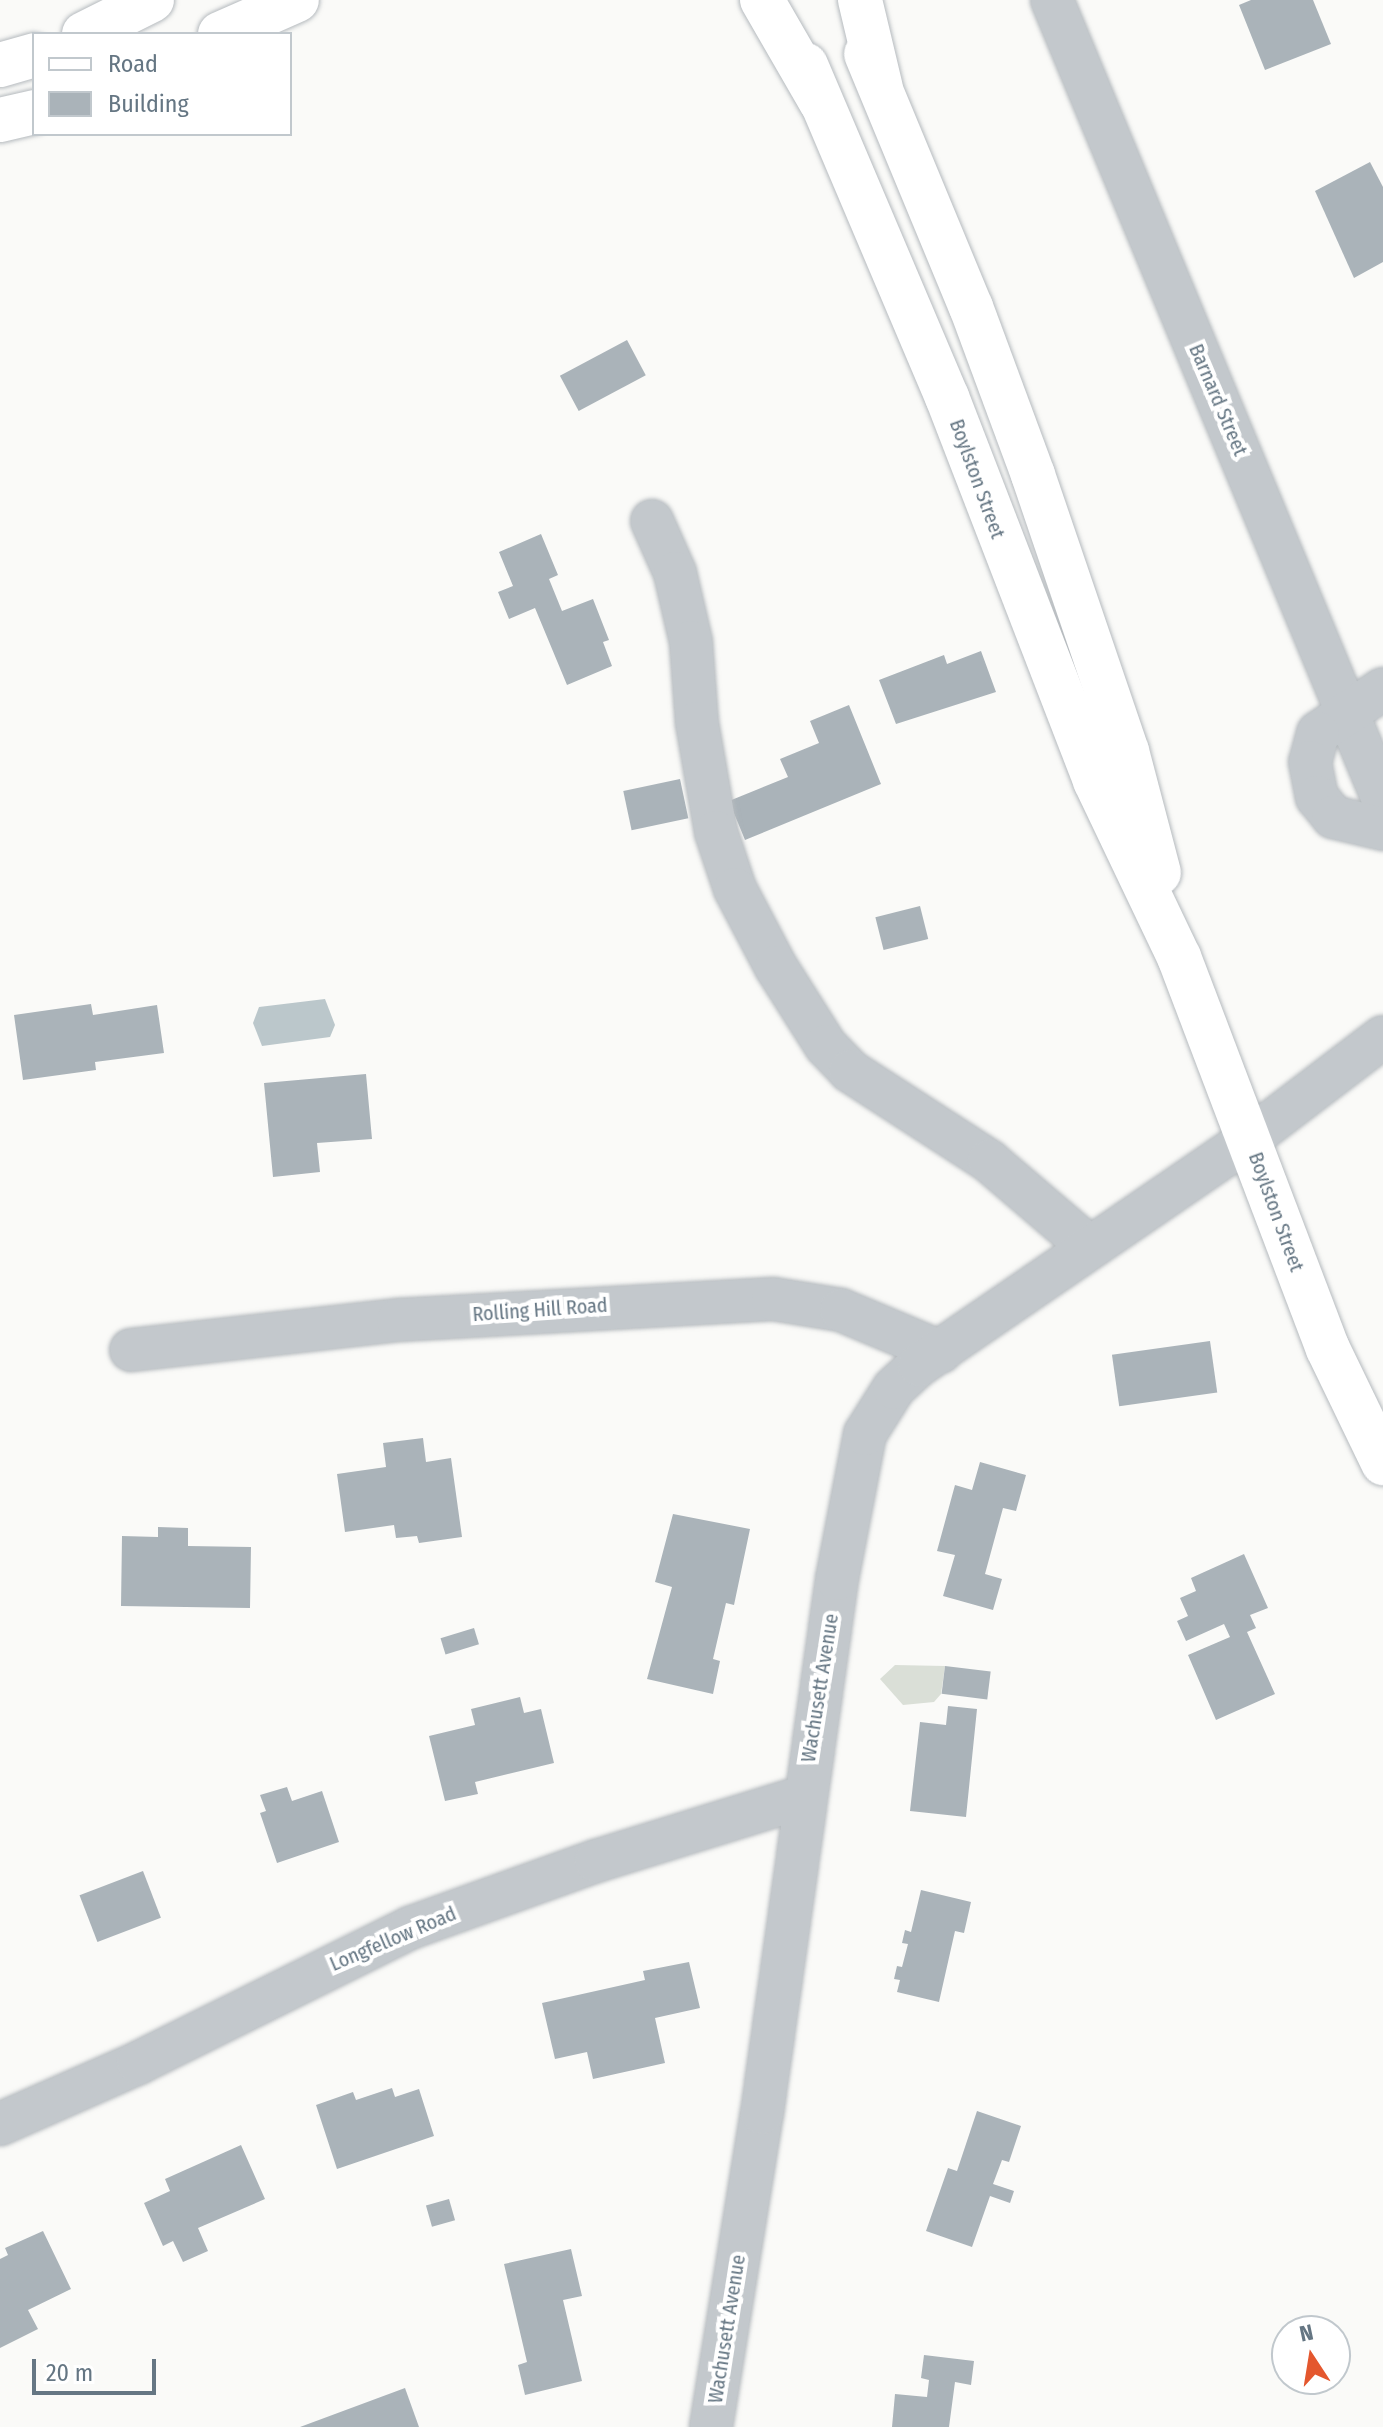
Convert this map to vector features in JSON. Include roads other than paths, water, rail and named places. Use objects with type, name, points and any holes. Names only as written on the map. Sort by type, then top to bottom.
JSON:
[{"type":"main road","points":[[88,32],[152,0]]},
{"type":"main road","points":[[225,32],[297,0]]},
{"type":"main road","points":[[762,0],[821,102]]},
{"type":"main road","name":"Boylston Street","points":[[779,0],[947,397],[1095,781],[1179,957],[1328,1349],[1383,1463]]},
{"type":"main road","name":"Boylston Street","points":[[842,0],[971,307],[1074,594],[1137,782],[1179,957]]},
{"type":"main road","points":[[860,0],[881,88]]},
{"type":"main road","points":[[0,65],[32,56]]},
{"type":"main road","points":[[0,120],[32,112]]},
{"type":"street","name":"Barnard Street","points":[[1052,0],[1383,799]]},
{"type":"street","points":[[652,521],[675,573],[691,642],[697,723],[716,832],[744,909],[776,967],[826,1046],[850,1071],[989,1161],[1088,1246]]},
{"type":"street","points":[[1383,689],[1318,733],[1310,762],[1317,797],[1333,817],[1383,829]]},
{"type":"street","points":[[1249,1139],[1383,1037]]},
{"type":"street","name":"Wachusett Avenue","points":[[711,2427],[762,2113],[803,1797],[861,1447],[894,1388],[1088,1246],[1249,1139]]},
{"type":"street","name":"Rolling Hill Road","points":[[131,1350],[413,1319],[773,1299],[841,1310],[941,1352]]},
{"type":"street","name":"Longfellow Road","points":[[0,2124],[138,2063],[410,1928],[596,1861],[803,1797]]}]
